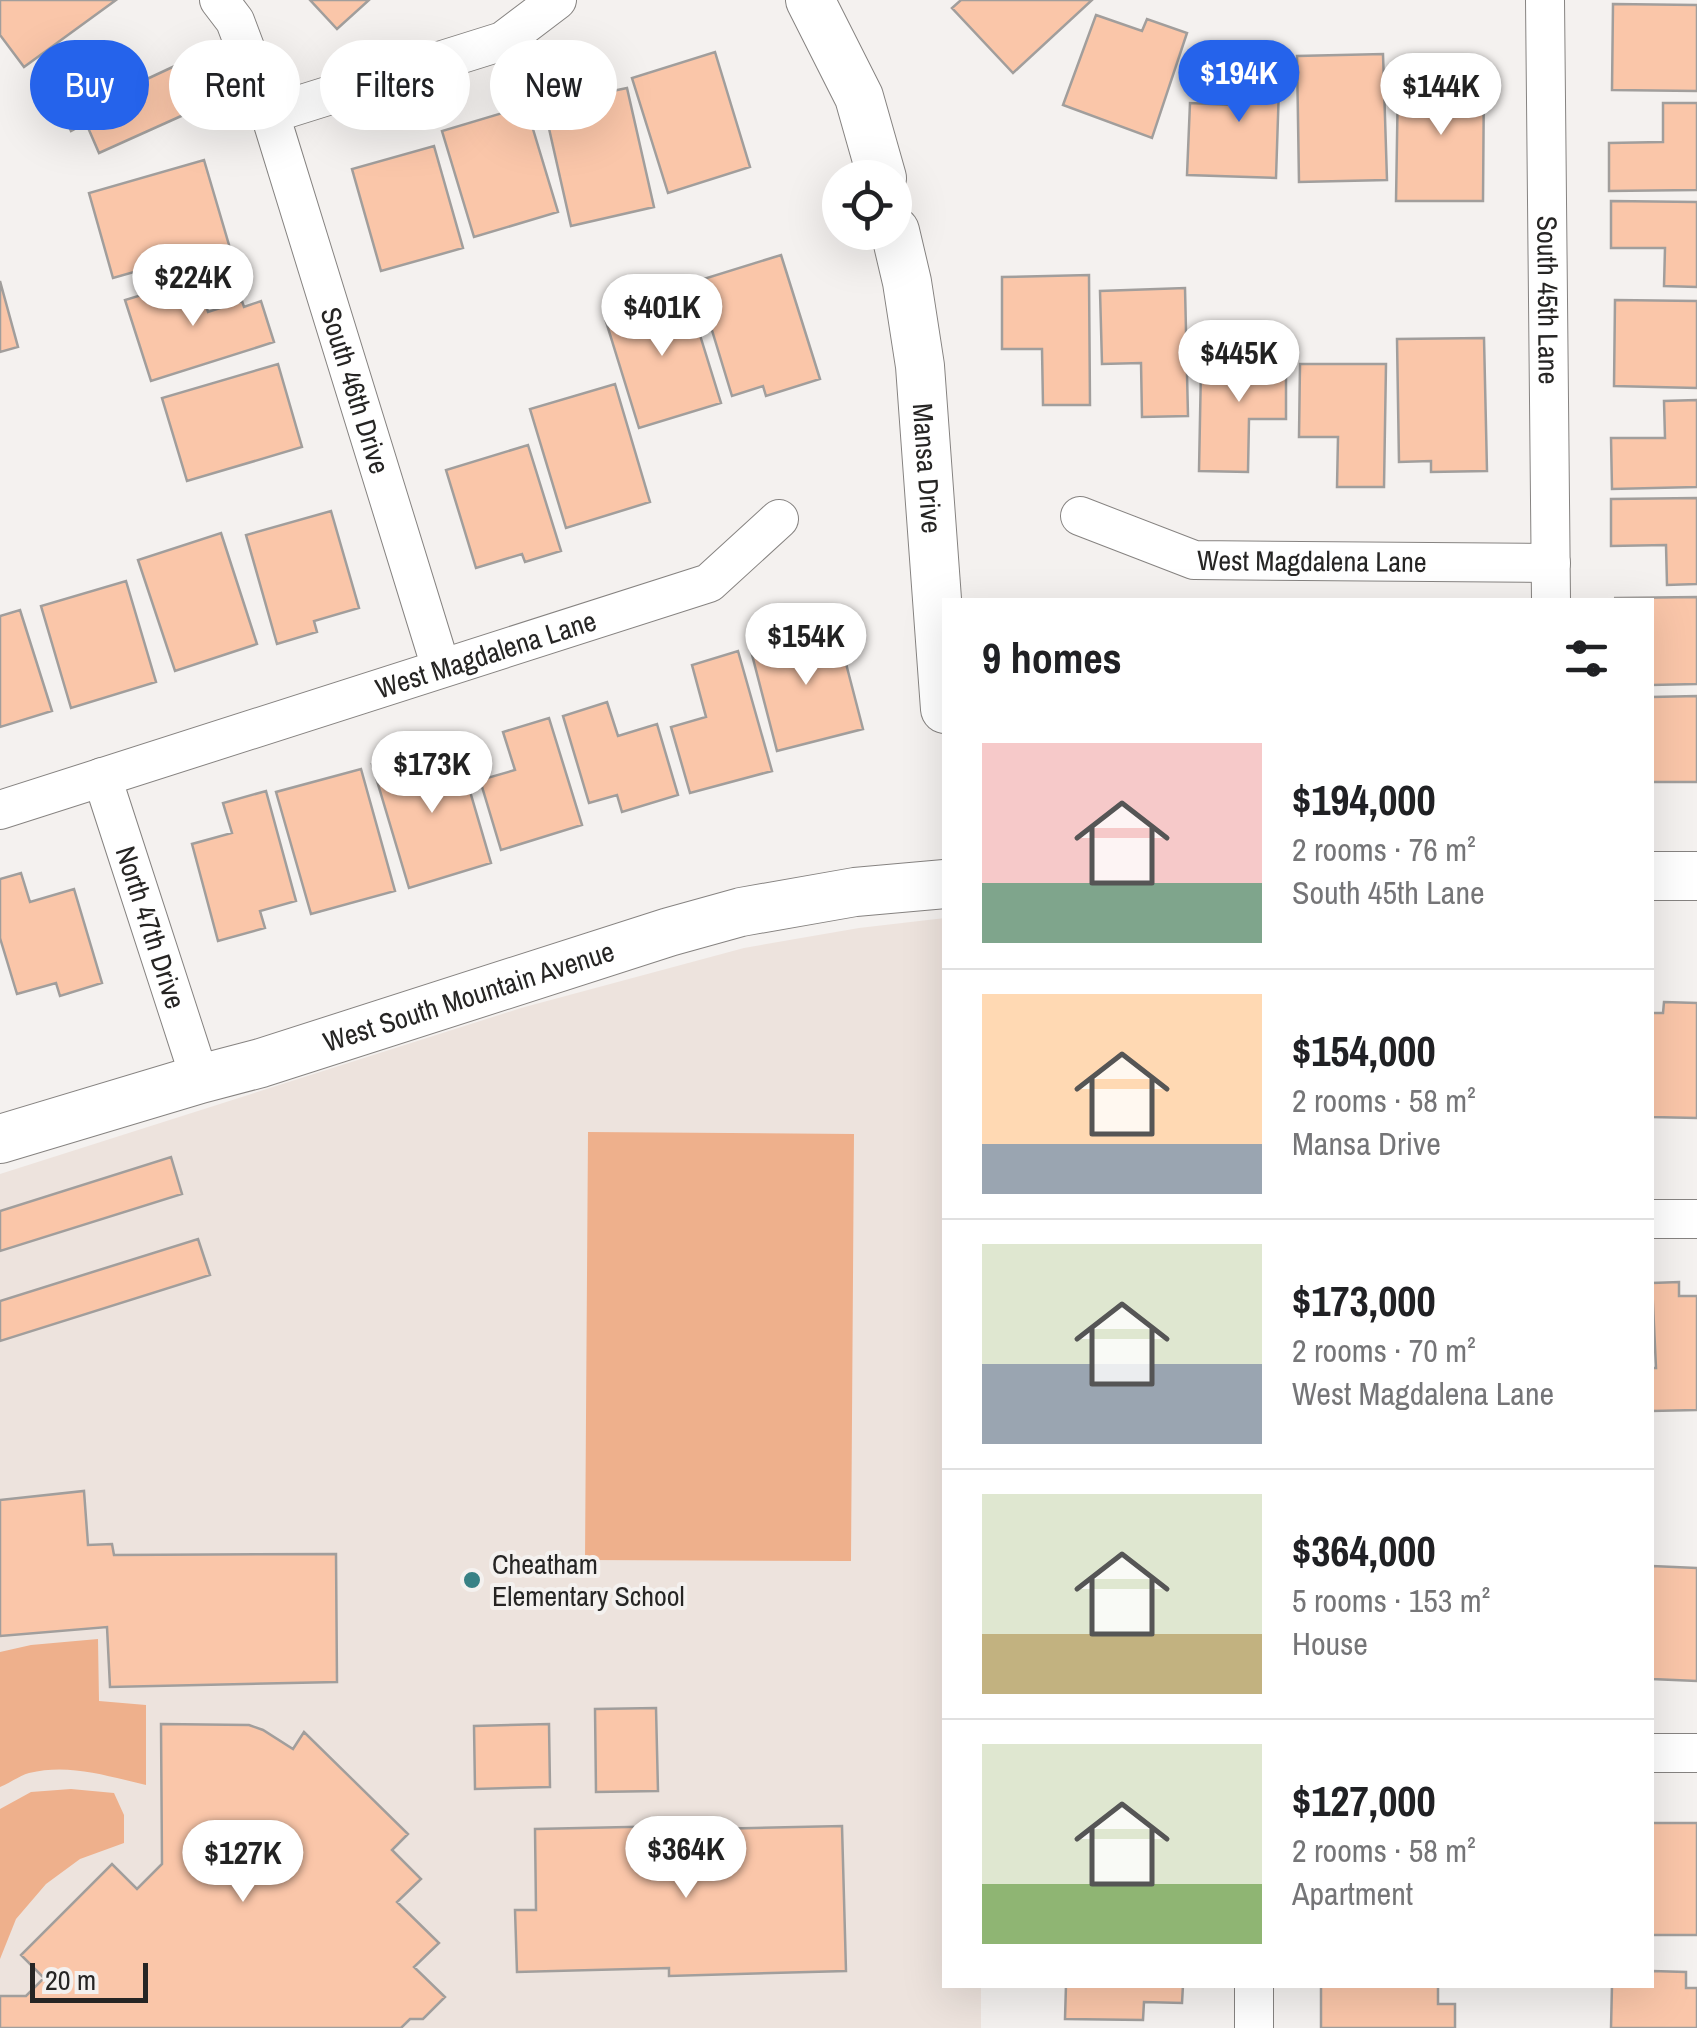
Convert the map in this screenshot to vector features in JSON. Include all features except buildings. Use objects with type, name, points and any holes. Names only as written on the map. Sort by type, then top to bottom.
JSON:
[{"type":"street","name":"South 46th Drive","points":[[219,0],[235,21],[242,40]]},
{"type":"street","points":[[300,105],[503,41],[557,0]]},
{"type":"street","points":[[810,0],[859,97],[877,160]]},
{"type":"street","name":"South 45th Lane","points":[[1546,0],[1551,582]]},
{"type":"street","name":"South 46th Drive","points":[[275,130],[441,668]]},
{"type":"street","name":"Mansa Drive","points":[[899,250],[920,366],[942,668]]},
{"type":"street","name":"West Magdalena Lane","points":[[1080,516],[1194,560],[1551,582]]},
{"type":"street","name":"West Magdalena Lane","points":[[0,810],[709,584],[780,519]]},
{"type":"street","name":"North 47th Drive","points":[[102,777],[200,1079]]},
{"type":"street","points":[[1654,876],[1697,876]]},
{"type":"street","name":"West South Mountain Avenue","points":[[0,1139],[261,1063],[741,912],[855,892],[942,884]]},
{"type":"street","points":[[1654,1219],[1697,1219]]},
{"type":"street","points":[[1654,1754],[1697,1753]]},
{"type":"street","points":[[1254,1988],[1254,2028]]},
{"type":"shaded area","name":"Cheatham Elementary School","points":[[942,918],[942,1988],[981,1988],[981,2028],[0,2028],[0,1174],[521,1008],[744,948]]},
{"type":"shaded area","points":[[588,1132],[854,1134],[851,1561],[585,1560]]},
{"type":"shaded area","points":[[98,1639],[99,1701],[146,1705],[146,1785],[59,1769],[29,1773],[0,1787],[0,1652]]},
{"type":"shaded area","points":[[71,1789],[114,1793],[124,1815],[124,1843],[80,1859],[46,1884],[16,1919],[0,1959],[0,1809],[31,1792]]},
{"type":"place","name":"Cheatham Elementary School","points":[[472,1580]]}]
